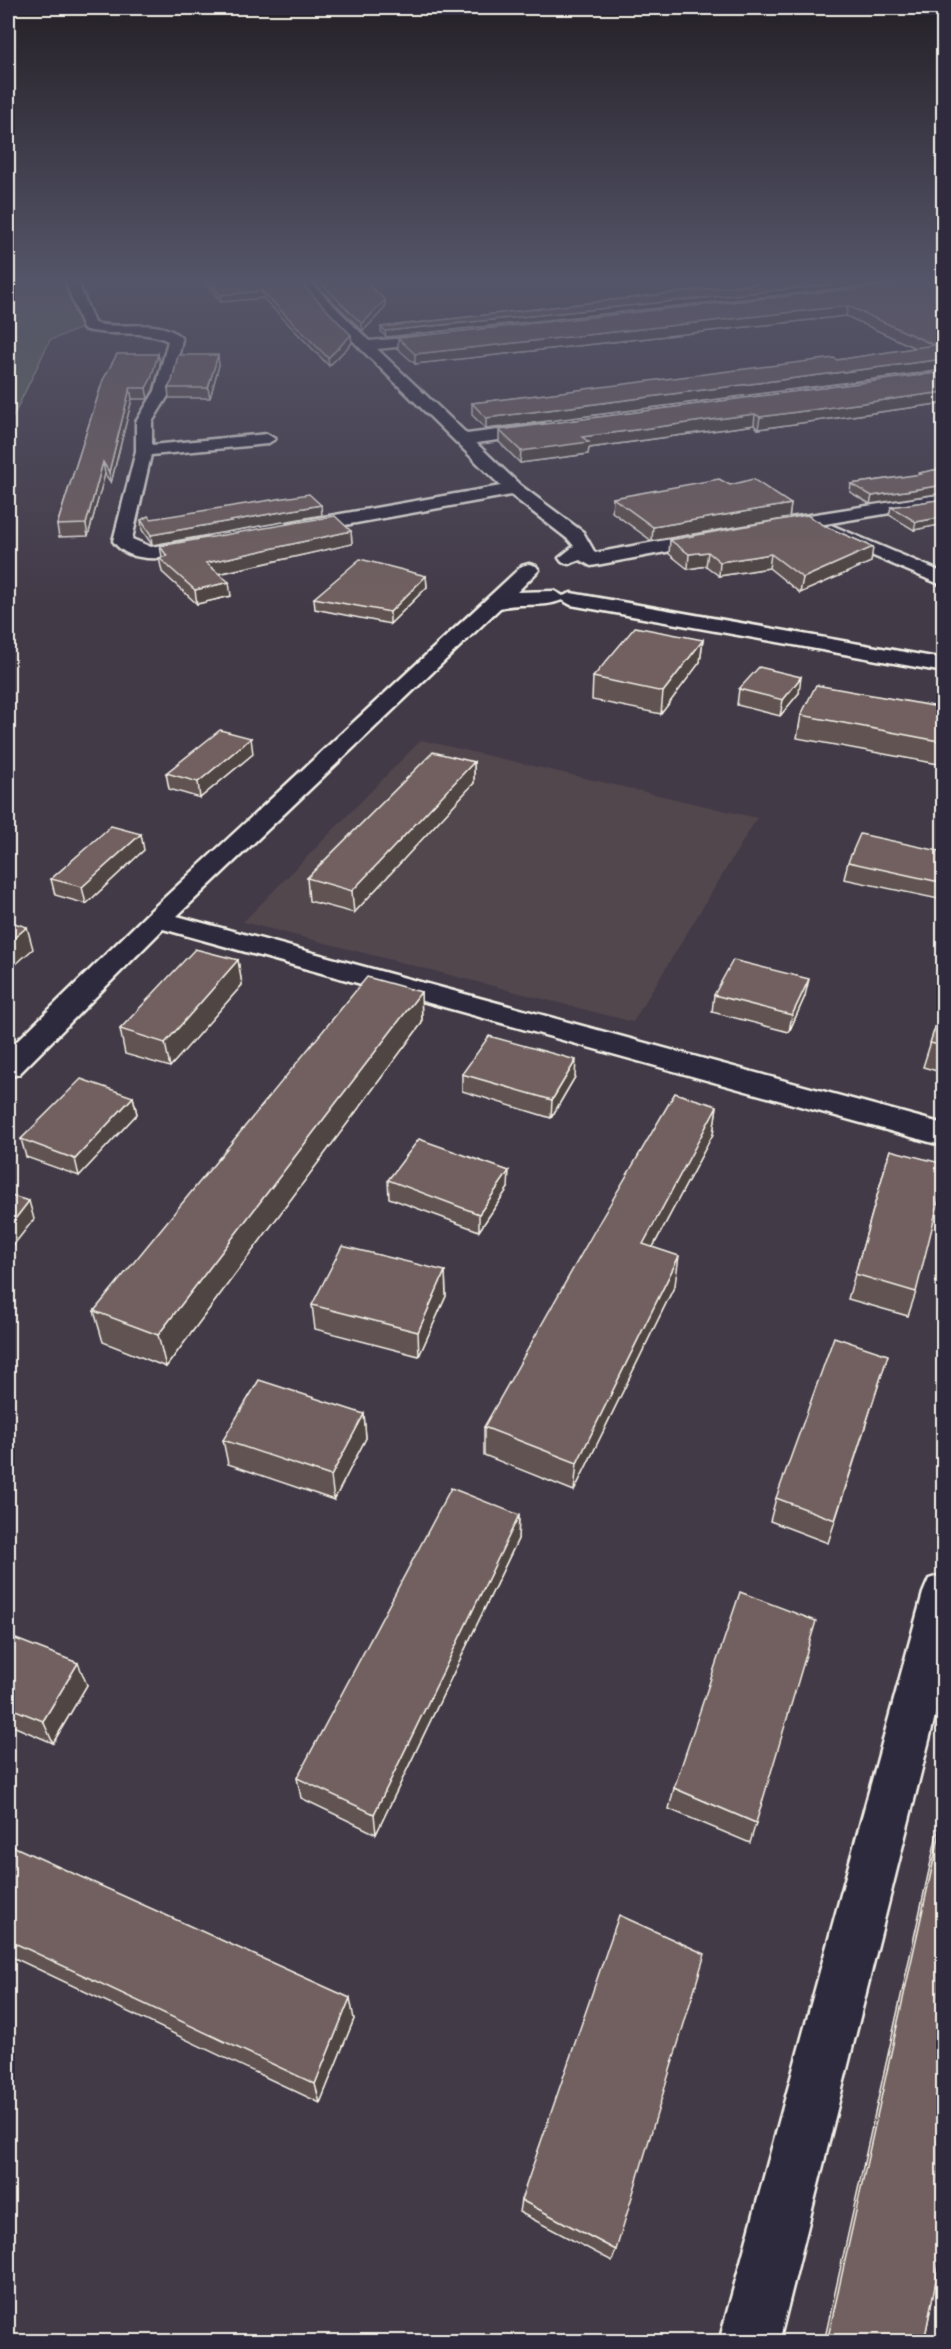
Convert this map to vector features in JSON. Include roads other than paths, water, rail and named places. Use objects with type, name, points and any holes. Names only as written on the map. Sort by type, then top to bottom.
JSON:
[{"type":"street","points":[[163,390],[144,422],[144,451],[122,541],[130,548],[148,554],[228,540]]},
{"type":"street","points":[[8,1067],[158,919],[493,604],[562,559],[576,536],[514,489],[411,390]]},
{"type":"street","points":[[462,440],[555,428]]},
{"type":"street","points":[[144,451],[267,440]]},
{"type":"street","points":[[273,532],[514,489]]},
{"type":"street","points":[[750,531],[944,499]]},
{"type":"street","points":[[807,520],[944,580]]},
{"type":"street","points":[[727,535],[562,559],[525,577],[531,589],[562,598],[944,666]]},
{"type":"street","points":[[562,559],[607,564],[622,574]]},
{"type":"street","points":[[493,604],[513,598],[562,598]]},
{"type":"street","points":[[158,919],[944,1135]]},
{"type":"street","points":[[748,2342],[944,1593]]}]
